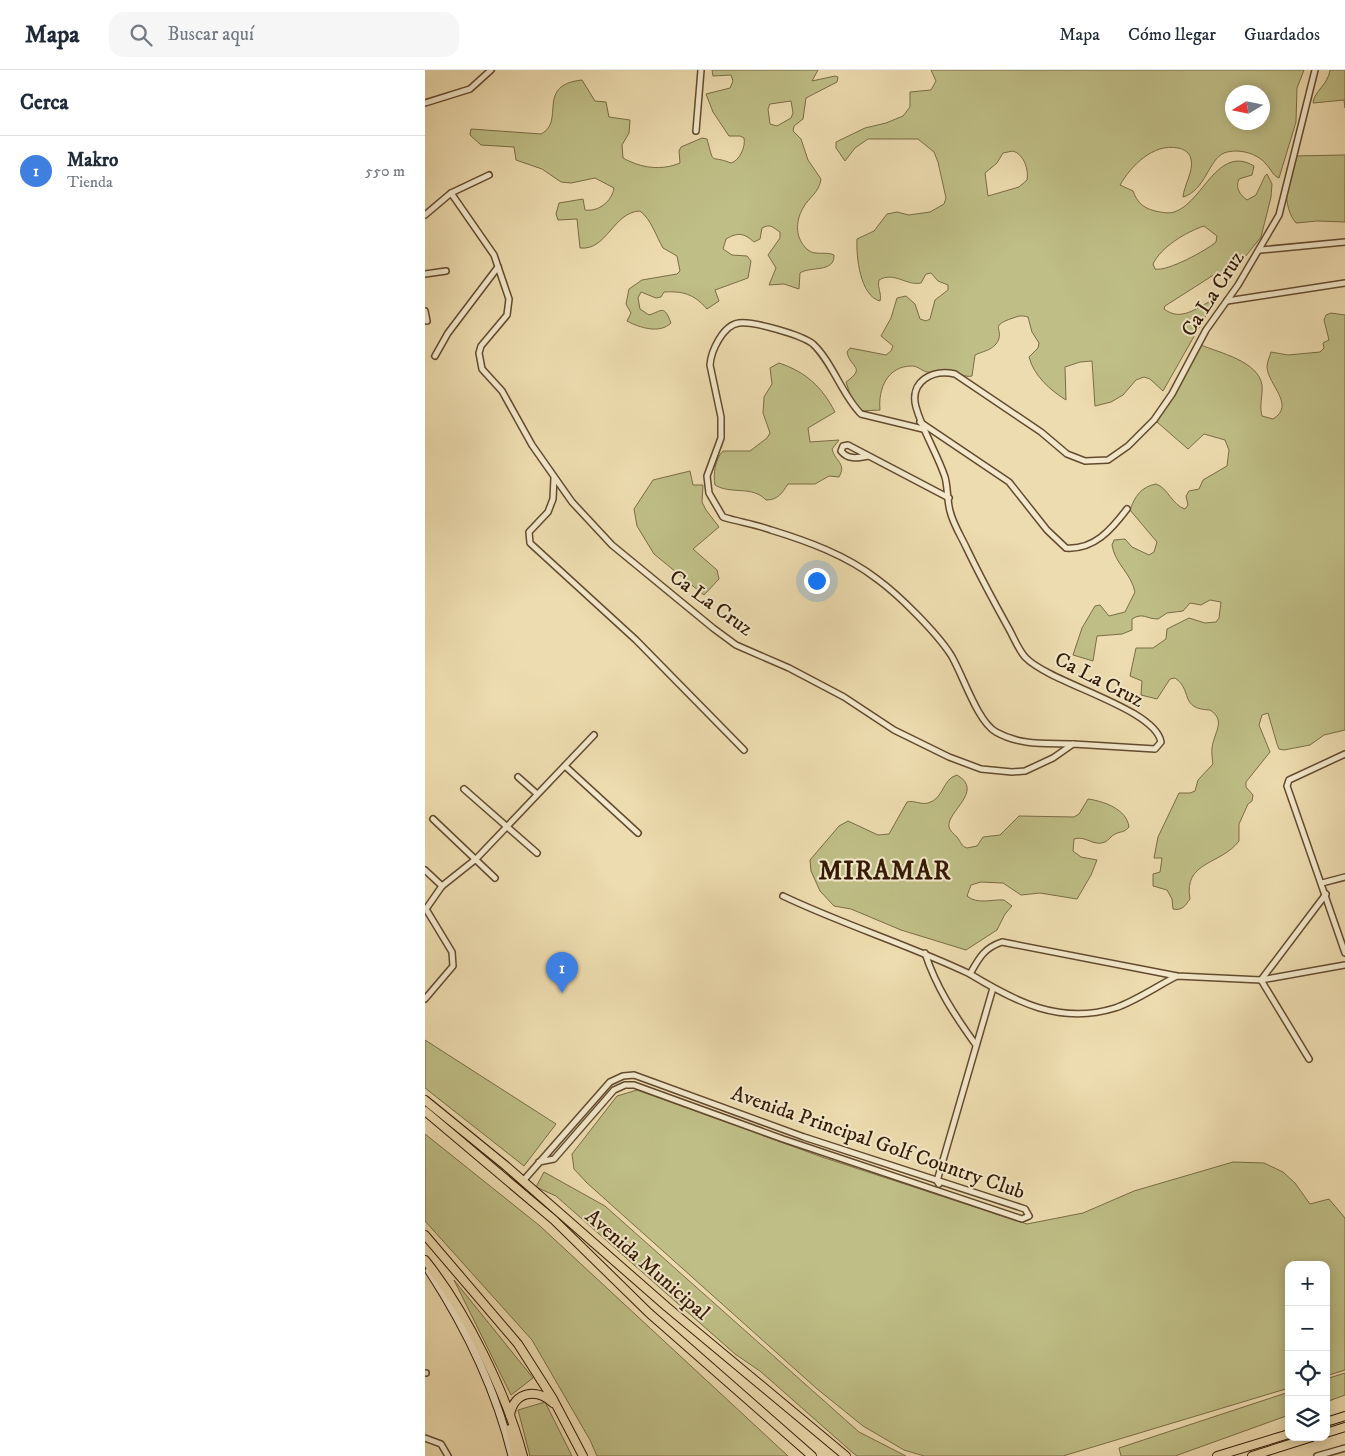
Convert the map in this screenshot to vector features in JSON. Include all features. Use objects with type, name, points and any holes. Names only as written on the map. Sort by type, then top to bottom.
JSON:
[{"type":"highway","name":"Avenida Municipal","points":[[425,1100],[523,1181],[667,1307],[846,1456]]},
{"type":"highway","name":"Avenida Municipal","points":[[425,1111],[554,1220],[661,1325],[812,1456]]},
{"type":"highway","points":[[425,1235],[518,1344],[562,1415],[583,1456]]},
{"type":"highway","points":[[425,1260],[445,1285],[466,1320],[509,1415],[523,1456]]},
{"type":"highway","points":[[516,1456],[509,1415],[514,1404],[522,1395],[535,1394],[545,1396],[562,1415]]},
{"type":"highway","points":[[1330,1421],[1345,1416]]},
{"type":"highway","points":[[1330,1432],[1345,1427]]},
{"type":"highway","points":[[1217,1456],[1285,1435]]},
{"type":"highway","points":[[1252,1456],[1299,1441]]},
{"type":"main road","points":[[425,1265],[471,1342],[512,1456]]},
{"type":"street","points":[[425,102],[470,88],[491,70]]},
{"type":"street","points":[[696,131],[701,70]]},
{"type":"street","name":"Ca La Cruz","points":[[451,193],[494,255],[509,299],[507,315],[481,346],[479,363],[502,392],[531,445],[554,478],[572,502],[612,545],[735,645],[789,668],[844,697],[894,730],[949,757],[981,769],[1012,772],[1025,771],[1053,758],[1073,744],[1119,746],[1144,750],[1155,749],[1161,742],[1158,734],[1115,703],[1046,673],[1025,657],[983,582],[953,519],[945,478],[920,422],[915,402],[916,390],[933,373],[955,374],[1041,432],[1067,454],[1085,461],[1108,460],[1128,446],[1154,420],[1172,394],[1206,330],[1261,250],[1279,216],[1315,70]]},
{"type":"street","points":[[425,215],[451,193],[489,175]]},
{"type":"street","points":[[1261,250],[1345,242]]},
{"type":"street","points":[[435,356],[448,333],[498,267]]},
{"type":"street","points":[[425,274],[446,272]]},
{"type":"street","points":[[1227,302],[1345,282]]},
{"type":"street","points":[[425,311],[427,321]]},
{"type":"street","points":[[923,429],[861,414],[812,344],[793,333],[739,322],[729,327],[711,358],[710,365],[721,417],[721,438],[707,476],[709,494],[723,517],[769,529],[808,543],[845,559],[877,579],[914,613],[949,652],[964,678],[980,716],[994,731],[1020,743],[1073,744]]},
{"type":"street","points":[[920,422],[1009,482],[1047,530],[1066,548],[1081,549],[1101,538],[1127,509]]},
{"type":"street","points":[[868,456],[949,498]]},
{"type":"street","points":[[554,478],[553,499],[548,512],[529,532],[530,543],[636,640],[744,750]]},
{"type":"street","points":[[425,999],[453,966],[452,952],[425,909],[442,886],[476,859],[536,793],[565,766],[594,734]]},
{"type":"street","points":[[1345,754],[1287,782],[1345,952]]},
{"type":"street","points":[[565,766],[638,833]]},
{"type":"street","points":[[517,777],[536,793]]},
{"type":"street","points":[[464,789],[537,853]]},
{"type":"street","points":[[433,819],[495,878]]},
{"type":"street","points":[[425,870],[442,886]]},
{"type":"street","points":[[1322,883],[1345,877]]},
{"type":"street","points":[[1261,980],[1326,894]]},
{"type":"street","points":[[783,896],[829,918],[925,953],[1025,1003],[1057,1014],[1085,1014],[1116,1008],[1177,976]]},
{"type":"street","points":[[970,974],[981,955],[989,946],[1002,942],[1177,976],[1261,980],[1345,965]]},
{"type":"street","points":[[925,953],[931,970],[954,1015],[976,1045]]},
{"type":"street","points":[[1261,980],[1309,1059]]},
{"type":"street","points":[[946,1192],[937,1182],[993,988]]},
{"type":"street","name":"Avenida Principal Golf Country Club","points":[[623,1076],[634,1076],[937,1182],[1025,1209],[1029,1216],[1022,1219],[783,1139],[634,1085],[614,1090],[554,1159],[539,1162],[611,1082],[623,1076]]},
{"type":"street","points":[[523,1181],[539,1162]]},
{"type":"street","points":[[425,1438],[441,1444],[448,1456]]},
{"type":"street","points":[[1317,1456],[1345,1448]]},
{"type":"shaded area","points":[[712,70],[818,70],[812,81],[838,77],[837,82],[806,98],[803,119],[794,126],[793,131],[801,139],[808,160],[821,179],[818,188],[800,213],[799,236],[808,250],[814,253],[834,255],[833,261],[826,267],[800,273],[799,289],[784,284],[769,285],[776,268],[768,255],[780,238],[780,232],[768,226],[762,228],[760,239],[754,242],[744,235],[734,235],[726,239],[723,249],[732,255],[747,256],[751,261],[748,278],[715,290],[719,301],[707,309],[688,294],[664,292],[661,297],[656,298],[641,292],[638,298],[640,309],[649,315],[662,310],[669,317],[671,323],[656,329],[644,328],[627,321],[631,313],[626,304],[629,289],[642,280],[677,274],[680,271],[677,256],[663,248],[644,214],[640,211],[631,213],[616,224],[597,244],[580,248],[577,219],[558,220],[556,214],[559,203],[583,199],[585,210],[595,209],[608,201],[614,188],[595,178],[571,183],[561,182],[542,169],[516,160],[514,147],[481,145],[470,135],[471,129],[541,134],[548,128],[551,121],[555,96],[559,89],[568,83],[582,80],[595,101],[606,102],[609,117],[630,120],[629,133],[622,145],[623,158],[644,166],[666,167],[680,163],[679,151],[681,147],[702,138],[707,139],[713,158],[731,163],[737,160],[741,153],[744,138],[729,136],[713,112],[706,94],[730,88],[733,81],[731,75],[713,76]],"holes":[[[791,101],[793,113],[791,118],[777,126],[770,124],[768,109],[770,104]]]},
{"type":"shaded area","points":[[931,70],[1304,70],[1297,88],[1296,122],[1279,178],[1258,157],[1247,152],[1229,152],[1219,156],[1197,188],[1183,197],[1192,164],[1188,153],[1182,149],[1169,147],[1152,152],[1144,158],[1130,170],[1120,185],[1133,191],[1136,198],[1147,208],[1170,213],[1184,207],[1211,177],[1230,163],[1241,161],[1254,166],[1252,175],[1239,179],[1238,182],[1239,191],[1247,200],[1256,195],[1267,174],[1272,184],[1271,197],[1261,237],[1230,276],[1219,273],[1212,276],[1165,306],[1164,309],[1170,313],[1182,314],[1211,301],[1213,303],[1163,391],[1150,379],[1144,377],[1136,380],[1123,395],[1111,402],[1095,406],[1092,361],[1080,362],[1065,367],[1066,400],[1049,387],[1031,364],[1029,357],[1038,348],[1039,343],[1032,332],[1028,317],[1020,316],[1001,324],[999,326],[999,339],[996,344],[989,350],[975,355],[972,376],[964,376],[947,370],[927,372],[914,366],[903,367],[890,374],[886,380],[881,394],[880,410],[860,411],[851,397],[846,382],[856,370],[847,352],[850,348],[886,355],[893,346],[881,336],[891,318],[897,298],[906,296],[915,304],[920,319],[926,321],[930,319],[935,300],[948,290],[948,285],[938,281],[931,273],[926,274],[921,283],[910,283],[890,277],[884,278],[879,280],[880,301],[873,298],[868,292],[861,275],[857,255],[857,239],[874,231],[887,214],[897,212],[909,215],[930,212],[944,204],[946,198],[934,152],[918,139],[868,139],[855,148],[845,161],[836,148],[836,142],[865,128],[886,123],[903,116],[910,107],[910,92],[931,90],[936,81]],"holes":[[[1013,151],[1023,159],[1027,180],[1019,187],[988,196],[985,173],[997,163],[1003,153]],[[1204,226],[1217,236],[1216,242],[1177,264],[1155,269],[1153,264],[1168,246],[1182,236]]]},
{"type":"shaded area","points":[[1330,70],[1345,70],[1345,108],[1344,100],[1313,103],[1316,95],[1327,80]]},
{"type":"shaded area","points":[[1345,155],[1345,222],[1317,221],[1296,223],[1289,208],[1286,191],[1288,172],[1293,156]]},
{"type":"shaded area","points":[[1331,313],[1345,315],[1345,730],[1324,735],[1310,745],[1284,750],[1279,749],[1268,713],[1262,715],[1259,725],[1270,752],[1246,782],[1246,787],[1253,795],[1252,801],[1248,804],[1239,824],[1239,841],[1223,855],[1198,870],[1192,877],[1189,887],[1190,899],[1181,909],[1173,909],[1172,899],[1167,890],[1153,886],[1153,874],[1160,872],[1162,858],[1154,858],[1158,837],[1179,793],[1195,791],[1198,780],[1213,764],[1212,748],[1218,721],[1215,714],[1210,710],[1200,709],[1190,703],[1184,688],[1175,678],[1170,679],[1157,699],[1141,695],[1142,681],[1130,676],[1136,648],[1153,648],[1166,639],[1167,629],[1189,618],[1205,623],[1216,622],[1219,618],[1221,602],[1210,600],[1201,605],[1190,603],[1183,611],[1167,613],[1158,619],[1142,616],[1136,617],[1132,619],[1132,630],[1122,634],[1097,636],[1093,661],[1073,655],[1082,628],[1095,606],[1100,605],[1109,616],[1125,612],[1135,592],[1130,579],[1116,558],[1112,545],[1114,540],[1125,539],[1132,547],[1149,555],[1154,552],[1157,542],[1130,510],[1139,493],[1146,487],[1156,484],[1185,509],[1188,505],[1186,496],[1189,491],[1199,489],[1203,480],[1227,466],[1229,450],[1225,440],[1204,434],[1188,449],[1157,422],[1201,345],[1237,359],[1253,370],[1259,377],[1262,385],[1262,416],[1273,419],[1282,408],[1279,394],[1268,374],[1267,367],[1271,352],[1288,355],[1320,352],[1324,348],[1323,343],[1329,340],[1324,320],[1326,315]]},
{"type":"shaded area","points":[[779,363],[805,376],[819,388],[835,412],[808,428],[810,442],[839,440],[832,449],[842,469],[839,477],[829,476],[815,484],[788,484],[782,493],[770,500],[766,500],[760,495],[748,491],[721,488],[715,485],[714,476],[718,458],[723,451],[750,451],[767,438],[770,433],[763,413],[764,397],[772,384],[770,368]]},
{"type":"shaded area","points":[[690,471],[693,485],[703,485],[702,502],[719,527],[693,549],[717,570],[719,579],[704,595],[654,554],[637,526],[634,509],[653,480]]},
{"type":"shaded area","points":[[957,775],[965,781],[966,795],[953,815],[949,827],[962,845],[967,848],[977,846],[983,837],[1000,835],[1019,816],[1074,817],[1079,814],[1088,799],[1107,804],[1119,811],[1124,815],[1129,827],[1101,843],[1082,838],[1074,839],[1073,851],[1081,857],[1097,860],[1091,875],[1077,899],[1040,893],[1021,895],[1003,883],[981,882],[971,885],[967,896],[971,899],[980,901],[1004,900],[1012,906],[1005,914],[997,930],[966,950],[901,930],[851,909],[834,906],[820,891],[811,871],[810,860],[839,826],[848,821],[878,835],[889,834],[907,802],[928,803],[933,801],[948,781]]},
{"type":"shaded area","points":[[425,1040],[556,1124],[524,1166],[425,1088]]},
{"type":"shaded area","points":[[637,1090],[822,1157],[1027,1224],[1083,1213],[1134,1191],[1233,1162],[1264,1163],[1283,1172],[1295,1183],[1310,1204],[1329,1199],[1345,1218],[1345,1370],[1330,1375],[1330,1261],[1285,1261],[1285,1389],[1063,1456],[924,1456],[904,1450],[863,1426],[816,1388],[587,1183],[574,1169],[572,1154],[617,1096]]},
{"type":"shaded area","points":[[425,1134],[540,1226],[788,1456],[597,1456],[590,1440],[532,1340],[425,1221]]},
{"type":"shaded area","points":[[544,1172],[605,1206],[859,1432],[906,1456],[857,1456],[853,1453],[760,1371],[735,1354],[556,1196],[536,1187]]},
{"type":"shaded area","points":[[454,1280],[533,1378],[511,1395]]},
{"type":"shaded area","points":[[1345,1373],[1345,1395],[1330,1401],[1330,1378]]},
{"type":"shaded area","points":[[1285,1393],[1285,1416],[1175,1456],[1121,1456],[1119,1448]]},
{"type":"shaded area","points":[[545,1402],[572,1456],[530,1456],[518,1410]]},
{"type":"place","name":"Makro","points":[[562,993]]},
{"type":"district","name":"MIRAMAR","points":[[885,871]]}]
